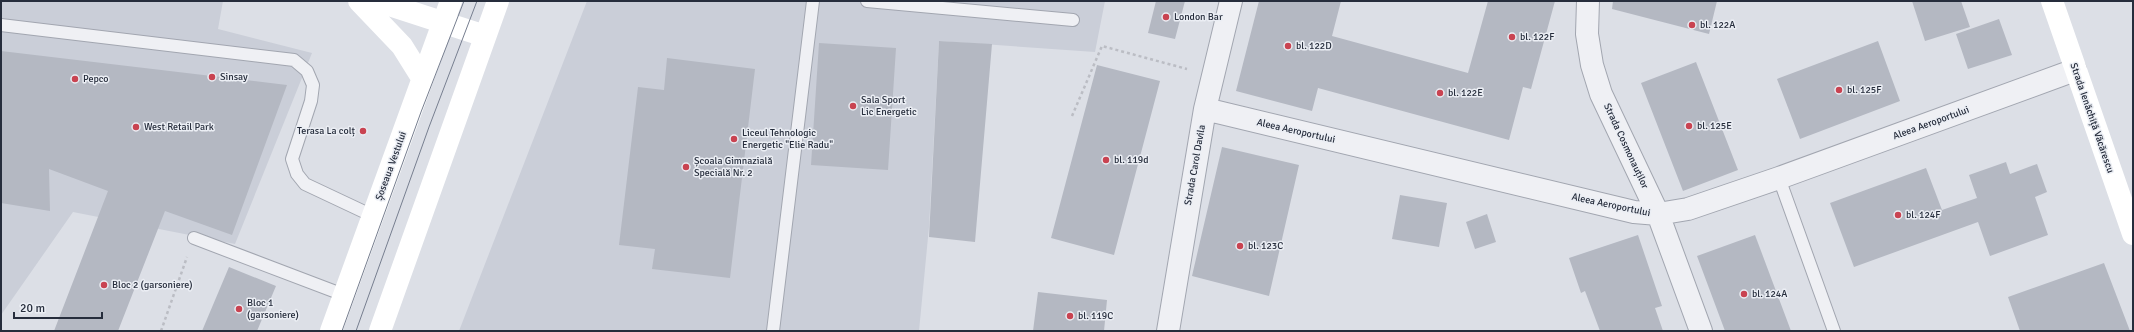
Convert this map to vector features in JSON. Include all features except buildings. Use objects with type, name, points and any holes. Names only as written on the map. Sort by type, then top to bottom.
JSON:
[{"type":"main road","points":[[359,1],[402,46],[422,78]]},
{"type":"main road","points":[[377,1],[486,36]]},
{"type":"main road","name":"Șoseaua Vestului","points":[[331,331],[451,1]]},
{"type":"main road","points":[[380,331],[498,1]]},
{"type":"main road","name":"Strada Ienăchiță Văcărescu","points":[[2052,1],[2133,234]]},
{"type":"street","name":"Strada Carol Davila","points":[[1168,331],[1205,109],[1231,1]]},
{"type":"street","name":"Strada Cosmonauților","points":[[1588,1],[1587,34],[1594,72],[1614,123],[1658,214],[1701,331]]},
{"type":"street","name":"Aleea Aeroportului","points":[[1205,109],[1634,212],[1658,214],[1688,209],[1779,178],[2075,70]]},
{"type":"lane","points":[[772,331],[813,1]]},
{"type":"lane","points":[[867,1],[1073,20]]},
{"type":"lane","points":[[1,25],[294,60],[307,71],[313,85],[311,100],[292,159],[297,174],[305,184],[373,216]]},
{"type":"lane","points":[[1779,178],[1834,331]]},
{"type":"lane","points":[[194,238],[344,296]]},
{"type":"path","points":[[1072,116],[1102,46],[1212,76]]},
{"type":"path","points":[[161,331],[194,238]]},
{"type":"shaded area","points":[[1,1],[223,1],[218,29],[312,53],[235,244],[73,212],[1,315]]},
{"type":"shaded area","name":"Liceul Tehnologic Energetic \"Elie Radu\"","points":[[587,1],[1105,1],[1095,52],[939,41],[929,227],[919,331],[459,331]]},
{"type":"tram line","points":[[342,331],[421,112],[464,1]]},
{"type":"tram line","points":[[356,331],[429,127],[477,1]]},
{"type":"place","name":"London Bar","points":[[1166,17]]},
{"type":"place","name":"bl. 122A","points":[[1692,25]]},
{"type":"place","name":"bl. 122F","points":[[1512,37]]},
{"type":"place","name":"bl. 122D","points":[[1288,46]]},
{"type":"place","name":"Sinsay","points":[[212,77]]},
{"type":"place","name":"Pepco","points":[[75,79]]},
{"type":"place","name":"bl. 125F","points":[[1839,90]]},
{"type":"place","name":"bl. 122E","points":[[1440,93]]},
{"type":"place","name":"Sala Sport Lic Energetic","points":[[853,106]]},
{"type":"place","name":"bl. 125E","points":[[1689,126]]},
{"type":"place","name":"West Retail Park","points":[[136,127]]},
{"type":"place","name":"Terasa La colț","points":[[363,131]]},
{"type":"place","name":"Liceul Tehnologic Energetic \"Elie Radu\"","points":[[734,139]]},
{"type":"place","name":"bl. 119d","points":[[1106,160]]},
{"type":"place","name":"Școala Gimnazială Specială Nr. 2","points":[[686,167]]},
{"type":"place","name":"bl. 124F","points":[[1898,215]]},
{"type":"place","name":"bl. 123C","points":[[1240,246]]},
{"type":"place","name":"Bloc 2 (garsoniere)","points":[[104,285]]},
{"type":"place","name":"bl. 124A","points":[[1744,294]]},
{"type":"place","name":"Bloc 1 (garsoniere)","points":[[239,309]]},
{"type":"place","name":"bl. 119C","points":[[1070,316]]}]
